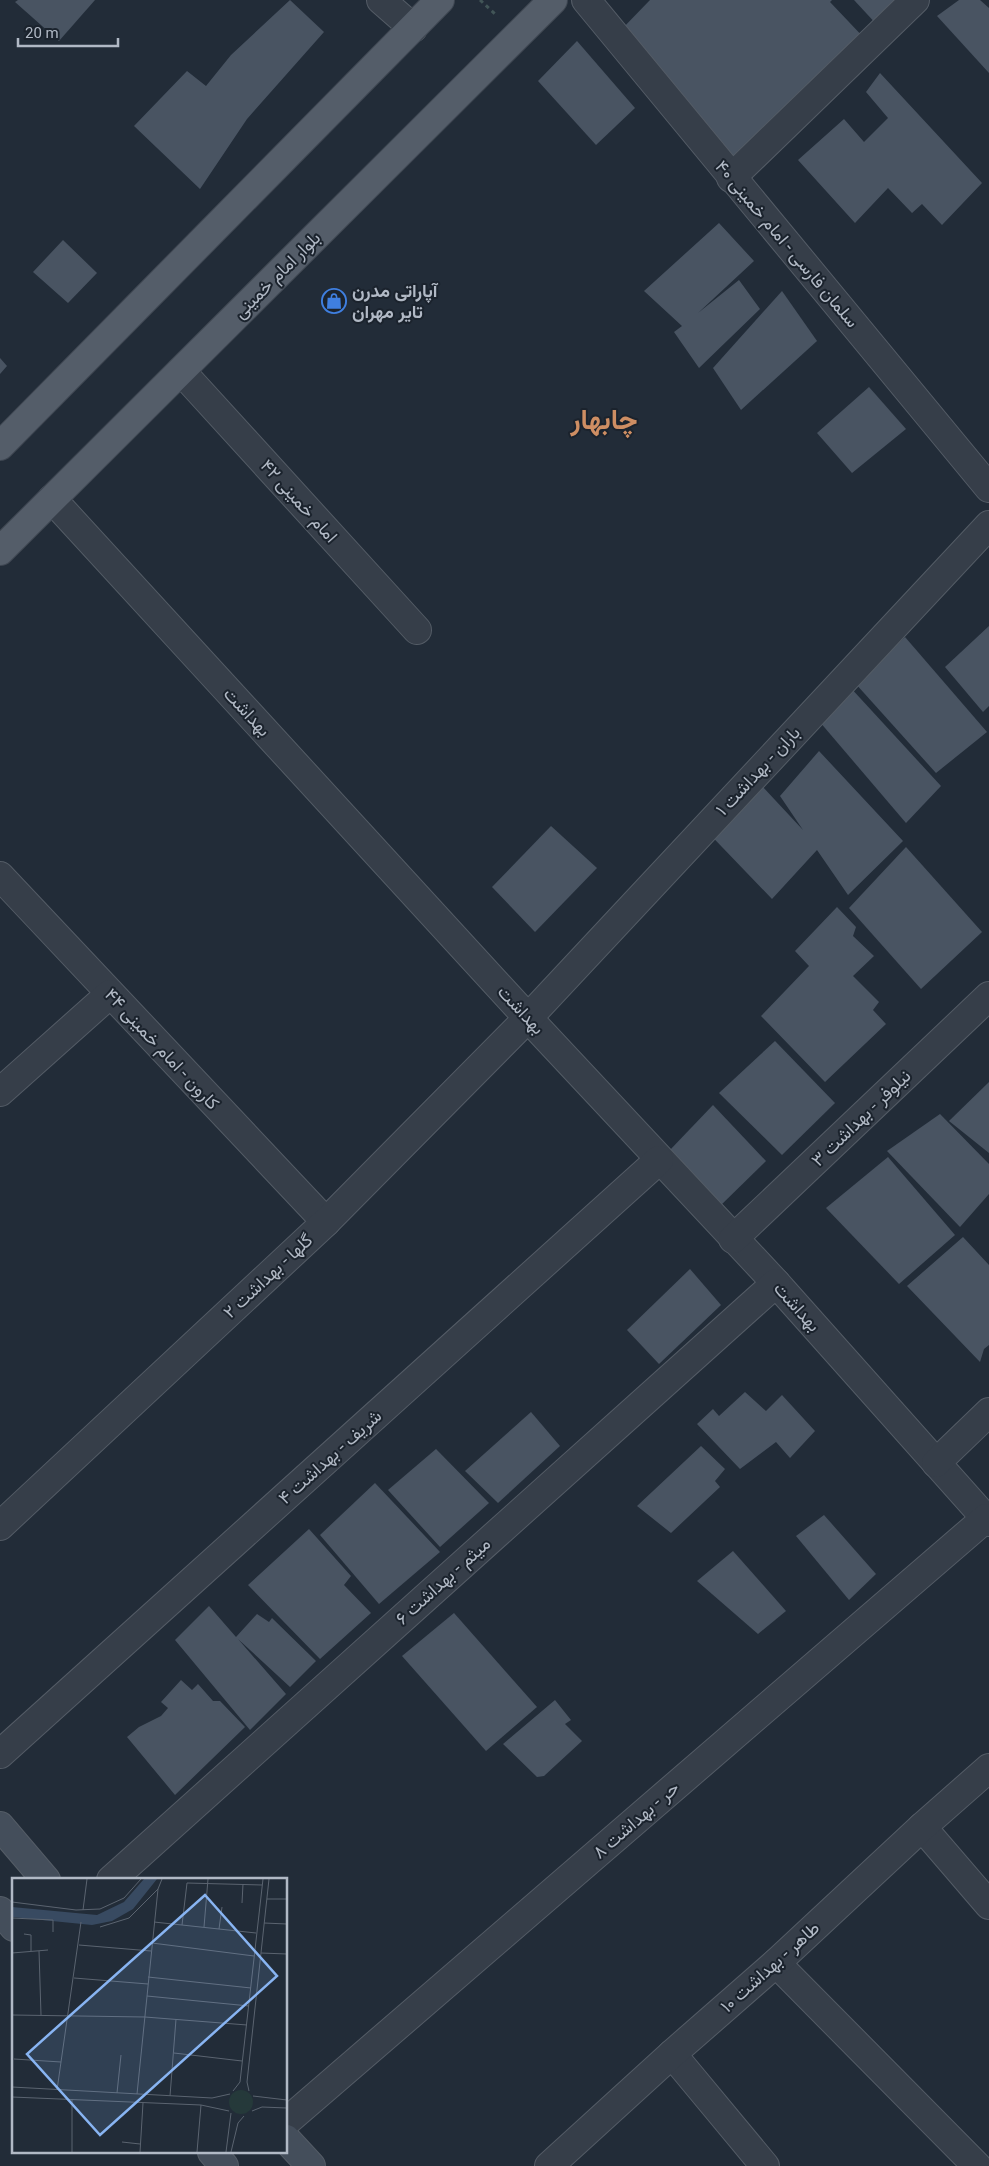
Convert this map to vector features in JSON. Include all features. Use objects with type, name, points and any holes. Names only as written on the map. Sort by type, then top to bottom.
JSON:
[{"type":"main road","points":[[0,446],[440,0]]},
{"type":"main road","name":"بلوار امام خمینی","points":[[0,551],[553,0]]},
{"type":"main road","points":[[0,1826],[44,1878]]},
{"type":"main road","points":[[0,1911],[12,1925]]},
{"type":"main road","points":[[288,2141],[311,2166]]},
{"type":"main road","points":[[214,2154],[224,2166]]},
{"type":"street","points":[[381,0],[412,28]]},
{"type":"street","name":"سلمان فارسی - امام خمینی ۴۰","points":[[586,0],[989,488]]},
{"type":"street","points":[[732,178],[915,0]]},
{"type":"street","name":"امام خمینی ۴۲","points":[[181,370],[417,630]]},
{"type":"street","name":"بهداشت","points":[[52,498],[528,1018],[776,1283],[987,1520]]},
{"type":"street","name":"باران - بهداشت ۱","points":[[528,1018],[989,525]]},
{"type":"street","name":"کارون - امام خمینی ۴۴","points":[[0,876],[326,1222]]},
{"type":"street","points":[[0,1092],[110,994]]},
{"type":"street","name":"نیلوفر - بهداشت ۳","points":[[734,1239],[989,996]]},
{"type":"street","name":"گلها - بهداشت ۲","points":[[0,1526],[326,1222],[528,1018]]},
{"type":"street","name":"شریف - بهداشت ۴","points":[[0,1754],[659,1160]]},
{"type":"street","name":"میثم - بهداشت ۶","points":[[113,1878],[776,1283]]},
{"type":"street","points":[[936,1463],[989,1412]]},
{"type":"street","name":"حر - بهداشت ۸","points":[[288,2120],[987,1520]]},
{"type":"street","name":"طاهر - بهداشت ۱۰","points":[[549,2166],[776,1963],[922,1827],[989,1768]]},
{"type":"street","points":[[922,1827],[989,1905]]},
{"type":"street","points":[[776,1963],[977,2166]]},
{"type":"street","points":[[672,2054],[765,2166]]},
{"type":"building","points":[[18,0],[95,0],[59,41],[15,2]]},
{"type":"building","points":[[290,0],[324,32],[247,119],[200,189],[134,126],[187,71],[206,86],[231,55]]},
{"type":"building","points":[[650,0],[832,0],[830,2],[867,41],[738,168],[619,32]]},
{"type":"building","points":[[854,0],[906,0],[879,27]]},
{"type":"building","points":[[959,0],[980,0],[989,8],[989,73],[937,16]]},
{"type":"building","points":[[577,41],[635,108],[596,145],[538,81]]},
{"type":"building","points":[[880,73],[982,183],[942,225],[922,204],[912,213],[888,188],[855,223],[798,160],[844,119],[864,142],[888,118],[866,92]]},
{"type":"building","points":[[719,223],[754,261],[698,313],[739,280],[760,309],[699,368],[674,332],[682,326],[644,291]]},
{"type":"building","points":[[63,240],[97,273],[68,303],[33,272]]},
{"type":"building","points":[[782,291],[817,341],[741,410],[713,368]]},
{"type":"building","points":[[0,358],[7,366],[0,374]]},
{"type":"building","points":[[869,387],[906,429],[852,473],[817,433]]},
{"type":"building","points":[[989,626],[989,706],[983,712],[945,667]]},
{"type":"building","points":[[905,637],[987,732],[936,773],[855,683]]},
{"type":"building","points":[[849,686],[941,786],[906,823],[819,721]]},
{"type":"building","points":[[819,751],[903,841],[848,895],[817,850],[772,899],[698,822],[746,769],[803,830],[780,796]]},
{"type":"building","points":[[551,826],[597,868],[535,932],[492,887]]},
{"type":"building","points":[[906,847],[982,932],[921,989],[849,908]]},
{"type":"building","points":[[837,907],[856,927],[853,936],[874,956],[853,976],[879,1002],[873,1010],[886,1024],[825,1082],[761,1016],[809,966],[795,951]]},
{"type":"building","points":[[775,1041],[835,1103],[782,1155],[719,1093]]},
{"type":"building","points":[[989,1082],[989,1153],[949,1121]]},
{"type":"building","points":[[713,1105],[766,1161],[718,1208],[669,1151]]},
{"type":"building","points":[[940,1114],[989,1164],[989,1194],[960,1227],[887,1151]]},
{"type":"building","points":[[888,1157],[955,1235],[899,1284],[826,1208]]},
{"type":"building","points":[[963,1237],[989,1265],[989,1345],[984,1349],[980,1362],[907,1286]]},
{"type":"building","points":[[690,1269],[721,1305],[659,1364],[627,1330]]},
{"type":"building","points":[[745,1392],[766,1411],[782,1395],[815,1431],[790,1458],[776,1442],[740,1469],[697,1424],[713,1409],[719,1416]]},
{"type":"building","points":[[531,1412],[560,1446],[498,1503],[465,1471]]},
{"type":"building","points":[[701,1446],[725,1469],[715,1481],[720,1487],[671,1533],[637,1506]]},
{"type":"building","points":[[436,1449],[489,1503],[440,1547],[388,1490]]},
{"type":"building","points":[[375,1483],[440,1552],[379,1604],[320,1535]]},
{"type":"building","points":[[824,1515],[876,1574],[849,1600],[796,1536]]},
{"type":"building","points":[[309,1529],[351,1576],[344,1585],[371,1613],[320,1659],[248,1585]]},
{"type":"building","points":[[733,1551],[786,1611],[758,1634],[697,1581]]},
{"type":"building","points":[[209,1606],[236,1637],[257,1614],[269,1622],[272,1618],[316,1661],[290,1687],[238,1639],[286,1694],[250,1730],[175,1640]]},
{"type":"building","points":[[454,1613],[537,1707],[486,1751],[402,1656]]},
{"type":"building","points":[[181,1680],[192,1690],[198,1684],[213,1701],[220,1701],[245,1727],[175,1795],[127,1737],[139,1727],[161,1716],[168,1708],[161,1702]]},
{"type":"building","points":[[555,1700],[571,1720],[565,1724],[582,1741],[544,1776],[537,1777],[503,1744]]},
{"type":"place","name":"آپاراتی مدرن تایر مهران","points":[[334,301]]},
{"type":"district","name":"چابهار","points":[[604,419]]}]
